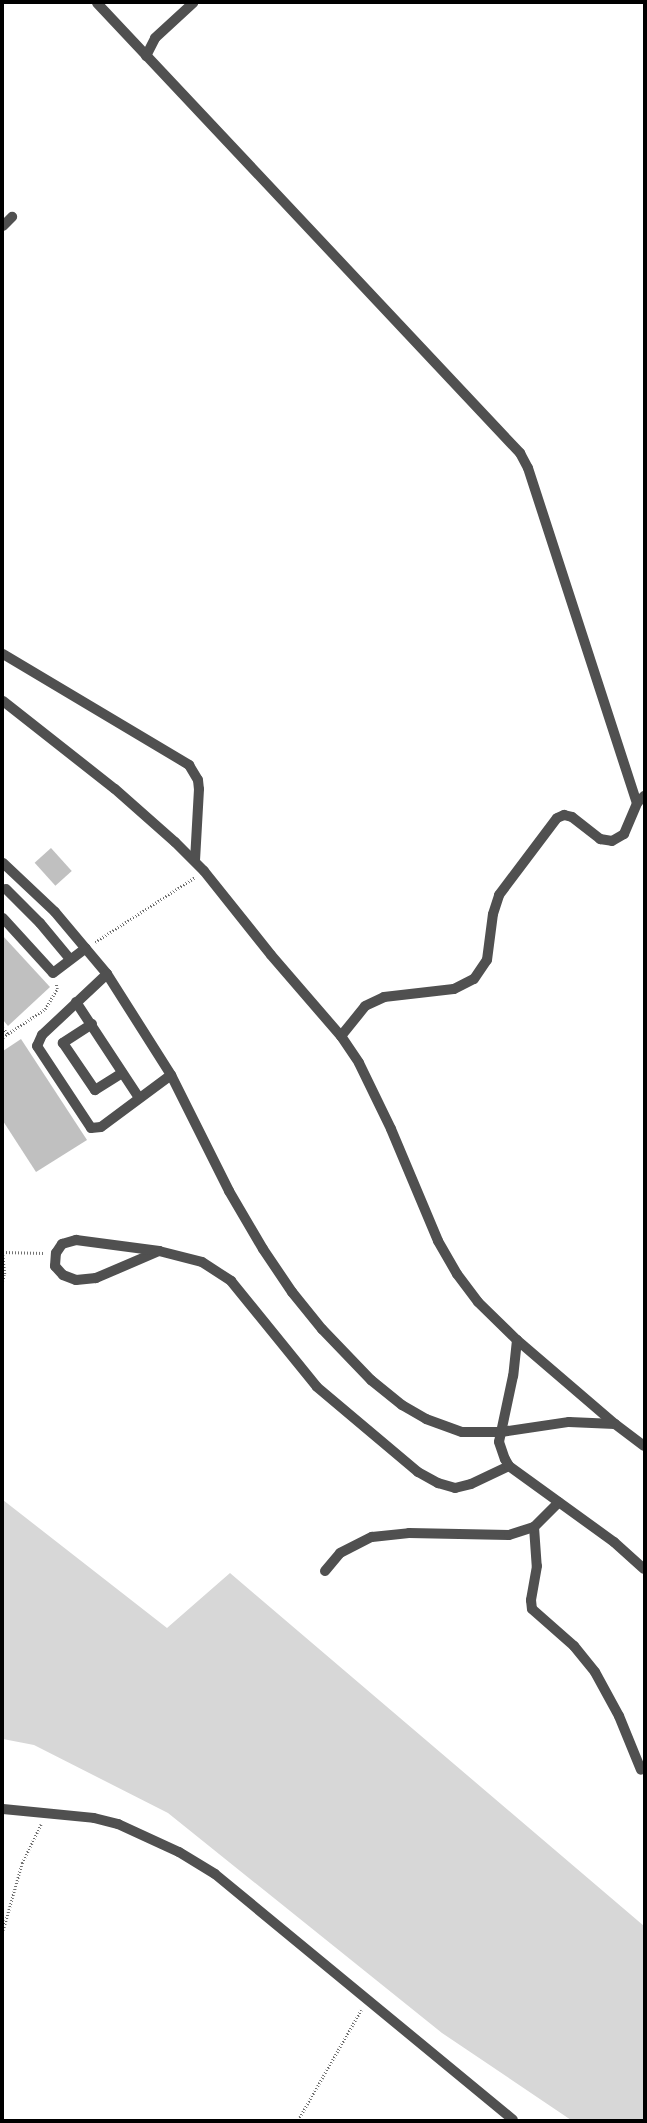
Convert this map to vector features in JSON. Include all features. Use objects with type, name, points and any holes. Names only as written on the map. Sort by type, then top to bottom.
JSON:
[{"type":"street","points":[[97,3],[520,453],[528,468],[641,800],[624,834],[612,841],[600,839],[572,816],[564,815],[557,818],[499,895],[493,914],[487,960],[474,979],[454,989],[384,997],[365,1006],[341,1036]]},
{"type":"street","points":[[146,56],[155,38],[192,3]]},
{"type":"street","points":[[3,226],[12,217]]},
{"type":"street","points":[[3,654],[189,765],[198,780],[199,789],[195,861]]},
{"type":"street","points":[[3,701],[115,789],[195,861],[204,871],[271,956],[341,1036],[375,1093],[438,1241],[458,1274],[478,1302],[517,1340],[614,1424],[644,1446]]},
{"type":"street","points":[[3,863],[54,912],[107,974],[171,1075],[228,1191],[292,1292],[322,1329],[370,1380],[402,1405],[426,1419],[462,1432],[501,1432],[561,1423],[614,1424]]},
{"type":"street","points":[[19,877],[5,891],[40,923],[70,959]]},
{"type":"street","points":[[3,918],[53,973],[86,948]]},
{"type":"street","points":[[107,974],[42,1035],[37,1046],[91,1128],[102,1126],[171,1075]]},
{"type":"street","points":[[76,1002],[92,1024],[139,1098]]},
{"type":"street","points":[[92,1024],[64,1043],[95,1090],[122,1072]]},
{"type":"street","points":[[159,1251],[96,1278],[76,1280],[64,1275],[55,1266],[56,1253],[62,1244],[76,1240],[159,1251],[202,1262],[232,1281],[317,1387],[418,1472],[438,1484],[455,1488],[471,1484],[509,1466]]},
{"type":"street","points":[[517,1340],[513,1376],[501,1432],[501,1451],[509,1466],[614,1542],[644,1569]]},
{"type":"street","points":[[325,1571],[340,1553],[372,1537],[409,1533],[495,1536],[509,1535],[534,1527],[559,1502]]},
{"type":"street","points":[[534,1527],[537,1566],[531,1605],[534,1613],[574,1646],[594,1672],[619,1716],[641,1770]]},
{"type":"street","points":[[3,1809],[94,1818],[118,1824],[179,1852],[215,1874],[513,2120]]},
{"type":"path","points":[[86,948],[204,871]]},
{"type":"path","points":[[3,1037],[45,1009],[57,989],[53,973]]},
{"type":"path","points":[[3,1028],[8,1034]]},
{"type":"path","points":[[3,1282],[5,1275],[3,1254],[56,1253]]},
{"type":"path","points":[[3,1930],[22,1863],[47,1814]]},
{"type":"path","points":[[298,2120],[368,2000]]},
{"type":"shaded area","points":[[3,1500],[167,1628],[230,1573],[644,1926],[644,2120],[571,2120],[442,2033],[168,1813],[34,1745],[3,1739]]},
{"type":"building","points":[[51,848],[72,871],[55,886],[35,863]]},
{"type":"building","points":[[3,936],[50,987],[8,1026],[3,1020]]},
{"type":"building","points":[[21,1039],[87,1140],[36,1172],[3,1121],[3,1051]]}]
